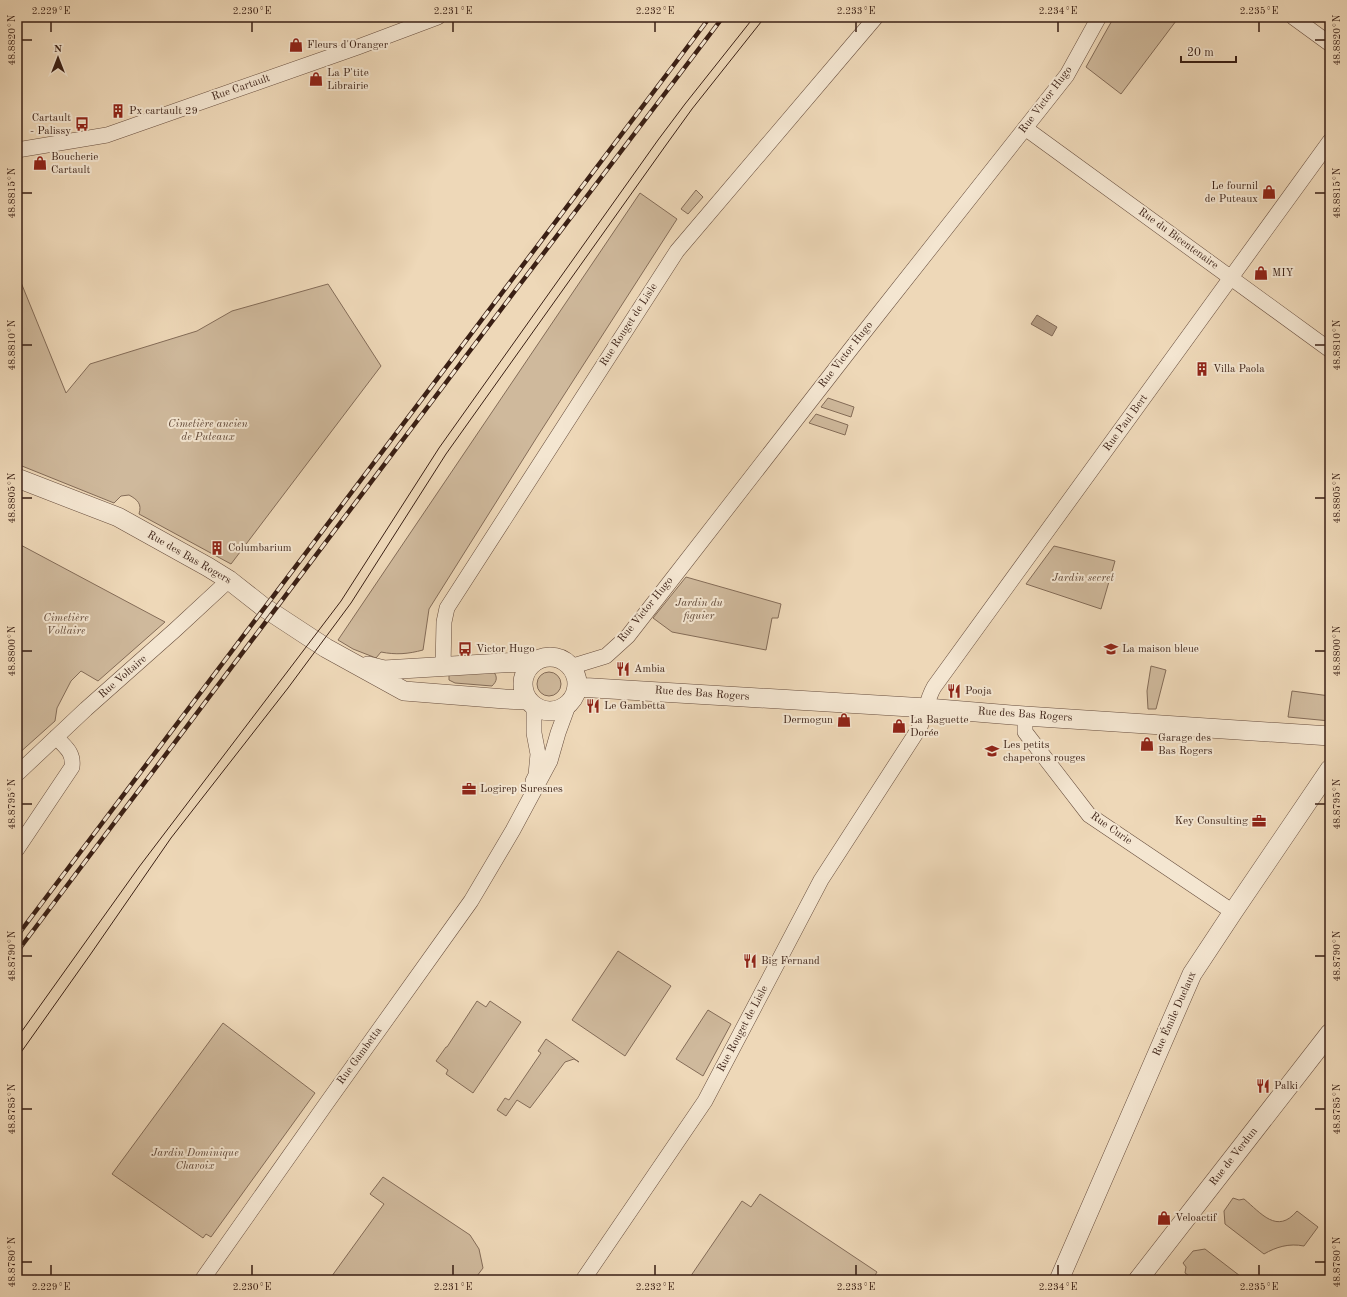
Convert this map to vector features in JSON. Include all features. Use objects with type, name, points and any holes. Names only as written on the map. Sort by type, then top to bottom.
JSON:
[{"type":"street","name":"Rue Cartault","points":[[17,150],[107,135],[358,48],[438,17]]},
{"type":"street","name":"Rue Rouget de Lisle","points":[[442,667],[444,622],[447,608],[677,251],[876,17]]},
{"type":"street","name":"Rue Victor Hugo","points":[[570,667],[606,656],[628,636],[845,355],[1068,75],[1098,17]]},
{"type":"street","points":[[1293,17],[1330,44]]},
{"type":"street","name":"Rue du Bicentenaire","points":[[1025,128],[1330,350]]},
{"type":"street","name":"Rue Paul Bert","points":[[927,708],[929,697],[934,687],[1330,141]]},
{"type":"street","name":"Rue des Bas Rogers","points":[[17,478],[118,517],[208,567],[229,580],[268,610],[326,648],[404,691],[505,699],[531,703]]},
{"type":"street","name":"Rue Voltaire","points":[[17,774],[229,580]]},
{"type":"street","points":[[550,657],[565,662],[570,667],[576,680],[573,695],[556,711],[541,710],[531,703],[524,692],[522,683],[524,674],[529,667],[536,661],[550,657]]},
{"type":"street","name":"Rue des Bas Rogers","points":[[350,662],[384,670],[536,661]]},
{"type":"street","name":"Rue des Bas Rogers","points":[[573,695],[927,708],[1330,736]]},
{"type":"street","name":"Rue Gambetta","points":[[202,1280],[471,901],[513,830],[550,761],[558,733],[573,695]]},
{"type":"street","name":"Rue Gambetta","points":[[513,830],[536,774],[538,754],[531,703]]},
{"type":"street","name":"Rue Rouget de Lisle","points":[[583,1280],[705,1101],[821,880],[920,727],[927,708]]},
{"type":"street","name":"Rue Curie","points":[[1025,716],[1025,732],[1089,815],[1233,912]]},
{"type":"street","points":[[17,850],[72,767],[73,758],[56,737]]},
{"type":"street","name":"Rue Émile Duclaux","points":[[1059,1280],[1192,974],[1330,769]]},
{"type":"street","name":"Rue de Verdun","points":[[1138,1280],[1330,1033]]},
{"type":"green space","points":[[1114,17],[1179,17],[1121,94],[1086,67]]},
{"type":"green space","points":[[696,190],[703,197],[688,214],[681,209]]},
{"type":"green space","points":[[640,193],[677,219],[429,609],[423,650],[402,654],[381,652],[376,658],[353,649],[338,640]]},
{"type":"green space","name":"Cimetière ancien de Puteaux","points":[[17,278],[20,280],[66,393],[90,364],[197,331],[232,311],[328,284],[381,366],[231,564],[139,514],[140,505],[129,495],[121,496],[114,503],[17,464]]},
{"type":"green space","points":[[828,398],[854,407],[851,417],[821,407]]},
{"type":"green space","points":[[816,414],[848,425],[845,435],[809,423]]},
{"type":"green space","name":"Cimetière Voltaire","points":[[17,543],[165,622],[98,681],[81,671],[71,681],[57,708],[55,721],[17,755]]},
{"type":"green space","name":"Jardin secret","points":[[1054,546],[1115,561],[1101,609],[1026,584]]},
{"type":"green space","name":"Jardin du figuier","points":[[686,577],[781,604],[778,618],[772,618],[766,650],[672,632],[653,618]]},
{"type":"green space","points":[[1151,666],[1166,670],[1156,709],[1148,709],[1147,691]]},
{"type":"green space","points":[[493,671],[496,675],[496,679],[492,686],[455,683],[449,680],[449,674]]},
{"type":"green space","points":[[549,672],[558,675],[561,684],[558,693],[549,696],[540,693],[537,684],[540,675]]},
{"type":"green space","points":[[1292,691],[1330,696],[1330,721],[1288,717]]},
{"type":"green space","points":[[618,951],[671,986],[625,1056],[572,1020]]},
{"type":"green space","points":[[477,1001],[486,1007],[490,1001],[521,1022],[473,1093],[446,1074],[448,1070],[436,1061]]},
{"type":"green space","points":[[708,1010],[731,1024],[703,1076],[676,1059]]},
{"type":"green space","name":"Jardin Dominique Chavoix","points":[[223,1023],[315,1093],[211,1237],[206,1234],[203,1238],[112,1174]]},
{"type":"green space","points":[[546,1039],[579,1062],[574,1059],[565,1062],[530,1108],[517,1100],[506,1116],[497,1110],[505,1098],[509,1100],[541,1053],[538,1051]]},
{"type":"green space","points":[[383,1177],[470,1235],[479,1249],[483,1268],[474,1280],[329,1280],[384,1204],[370,1194]]},
{"type":"green space","points":[[760,1194],[877,1272],[872,1280],[688,1280],[742,1201],[751,1207]]},
{"type":"green space","points":[[1233,1198],[1239,1200],[1244,1199],[1263,1215],[1276,1221],[1283,1221],[1290,1218],[1297,1211],[1318,1227],[1304,1246],[1283,1246],[1264,1254],[1225,1224],[1224,1211]]},
{"type":"green space","points":[[1205,1249],[1244,1280],[1195,1280],[1185,1273],[1186,1267],[1183,1263],[1193,1251]]},
{"type":"shaded area","points":[[1037,315],[1057,327],[1052,336],[1031,324]]},
{"type":"tram line","points":[[17,1038],[139,867],[341,601],[439,448],[658,140],[754,17]]},
{"type":"tram line","points":[[17,1058],[171,838],[288,688],[351,603],[446,454],[692,109],[765,17]]},
{"type":"railway","points":[[17,936],[710,17]]},
{"type":"railway","points":[[17,952],[723,17]]},
{"type":"place","name":"Fleurs d'Oranger","points":[[296,45]]},
{"type":"place","name":"La P'tite Librairie","points":[[316,79]]},
{"type":"place","name":"Px cartault 29","points":[[118,111]]},
{"type":"place","name":"Cartault - Palissy","points":[[82,124]]},
{"type":"place","name":"Boucherie Cartault","points":[[40,163]]},
{"type":"place","name":"Le fournil de Puteaux","points":[[1269,192]]},
{"type":"place","name":"MIY","points":[[1261,273]]},
{"type":"place","name":"Villa Paola","points":[[1202,369]]},
{"type":"place","name":"Columbarium","points":[[217,548]]},
{"type":"place","name":"Victor Hugo","points":[[465,649]]},
{"type":"place","name":"La maison bleue","points":[[1111,649]]},
{"type":"place","name":"Ambia","points":[[623,669]]},
{"type":"place","name":"Pooja","points":[[954,691]]},
{"type":"place","name":"Le Gambetta","points":[[593,706]]},
{"type":"place","name":"Dermogun","points":[[844,720]]},
{"type":"place","name":"La Baguette Dorée","points":[[899,726]]},
{"type":"place","name":"Garage des Bas Rogers","points":[[1147,744]]},
{"type":"place","name":"Les petits chaperons rouges","points":[[992,751]]},
{"type":"place","name":"Logirep Suresnes","points":[[469,789]]},
{"type":"place","name":"Key Consulting","points":[[1259,821]]},
{"type":"place","name":"Big Fernand","points":[[750,961]]},
{"type":"place","name":"Palki","points":[[1263,1086]]},
{"type":"place","name":"Veloactif","points":[[1164,1218]]}]
